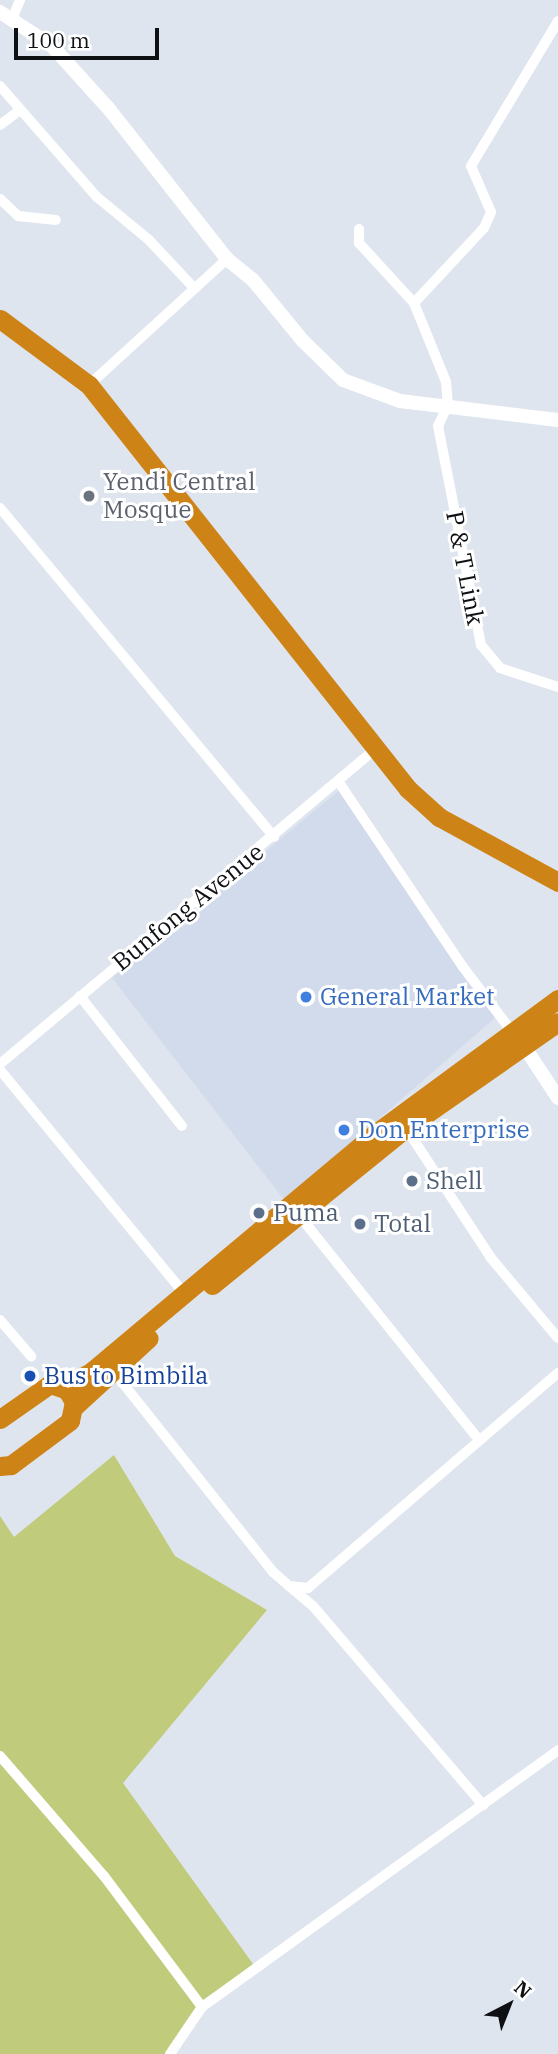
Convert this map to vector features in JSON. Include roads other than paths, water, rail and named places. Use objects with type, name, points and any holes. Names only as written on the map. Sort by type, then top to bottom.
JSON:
[{"type":"highway","points":[[0,319],[89,385],[290,634],[375,749],[439,817],[558,882]]},
{"type":"highway","points":[[0,1466],[11,1465],[70,1420],[75,1406],[159,1328],[519,1039],[558,999]]},
{"type":"highway","points":[[1,1416],[44,1387],[63,1388],[92,1371],[372,1136],[519,1039],[558,1022]]},
{"type":"highway","points":[[63,1388],[75,1406]]},
{"type":"street","points":[[20,0],[6,15],[52,46],[109,109],[227,259],[253,280],[303,341],[343,380],[400,401],[448,404],[558,420]]},
{"type":"street","points":[[414,303],[484,228],[491,212],[471,166],[558,21]]},
{"type":"street","points":[[0,86],[97,197],[149,240],[194,288]]},
{"type":"street","points":[[0,125],[20,110]]},
{"type":"street","points":[[0,199],[18,216],[56,220]]},
{"type":"street","points":[[359,229],[359,243],[414,303],[446,382],[448,404]]},
{"type":"street","points":[[89,385],[227,259]]},
{"type":"street","name":"P & T Link","points":[[448,404],[438,426],[478,636],[500,668],[558,687]]},
{"type":"street","points":[[0,508],[274,838]]},
{"type":"street","name":"Bunfong Avenue","points":[[0,1064],[274,838],[375,749]]},
{"type":"street","points":[[338,781],[463,967],[519,1039],[558,1098]]},
{"type":"street","points":[[80,996],[182,1126]]},
{"type":"street","points":[[0,1070],[183,1292]]},
{"type":"street","points":[[406,1128],[491,1258],[558,1338]]},
{"type":"street","points":[[298,1214],[479,1440]]},
{"type":"street","points":[[0,1320],[31,1356]]},
{"type":"street","points":[[114,1372],[273,1572],[313,1606],[483,1805]]},
{"type":"street","points":[[289,1586],[308,1588],[558,1373]]},
{"type":"street","points":[[170,2054],[202,2007],[558,1750]]},
{"type":"street","points":[[0,1756],[104,1876],[202,2007]]},
{"type":"place","name":"Yendi Central Mosque","points":[[89,496]]},
{"type":"place","name":"General Market","points":[[306,997]]},
{"type":"place","name":"Don Enterprise","points":[[344,1130]]},
{"type":"place","name":"Shell","points":[[412,1181]]},
{"type":"place","name":"Puma","points":[[259,1213]]},
{"type":"place","name":"Total","points":[[360,1224]]},
{"type":"place","name":"Bus to Bimbila","points":[[30,1376]]}]
